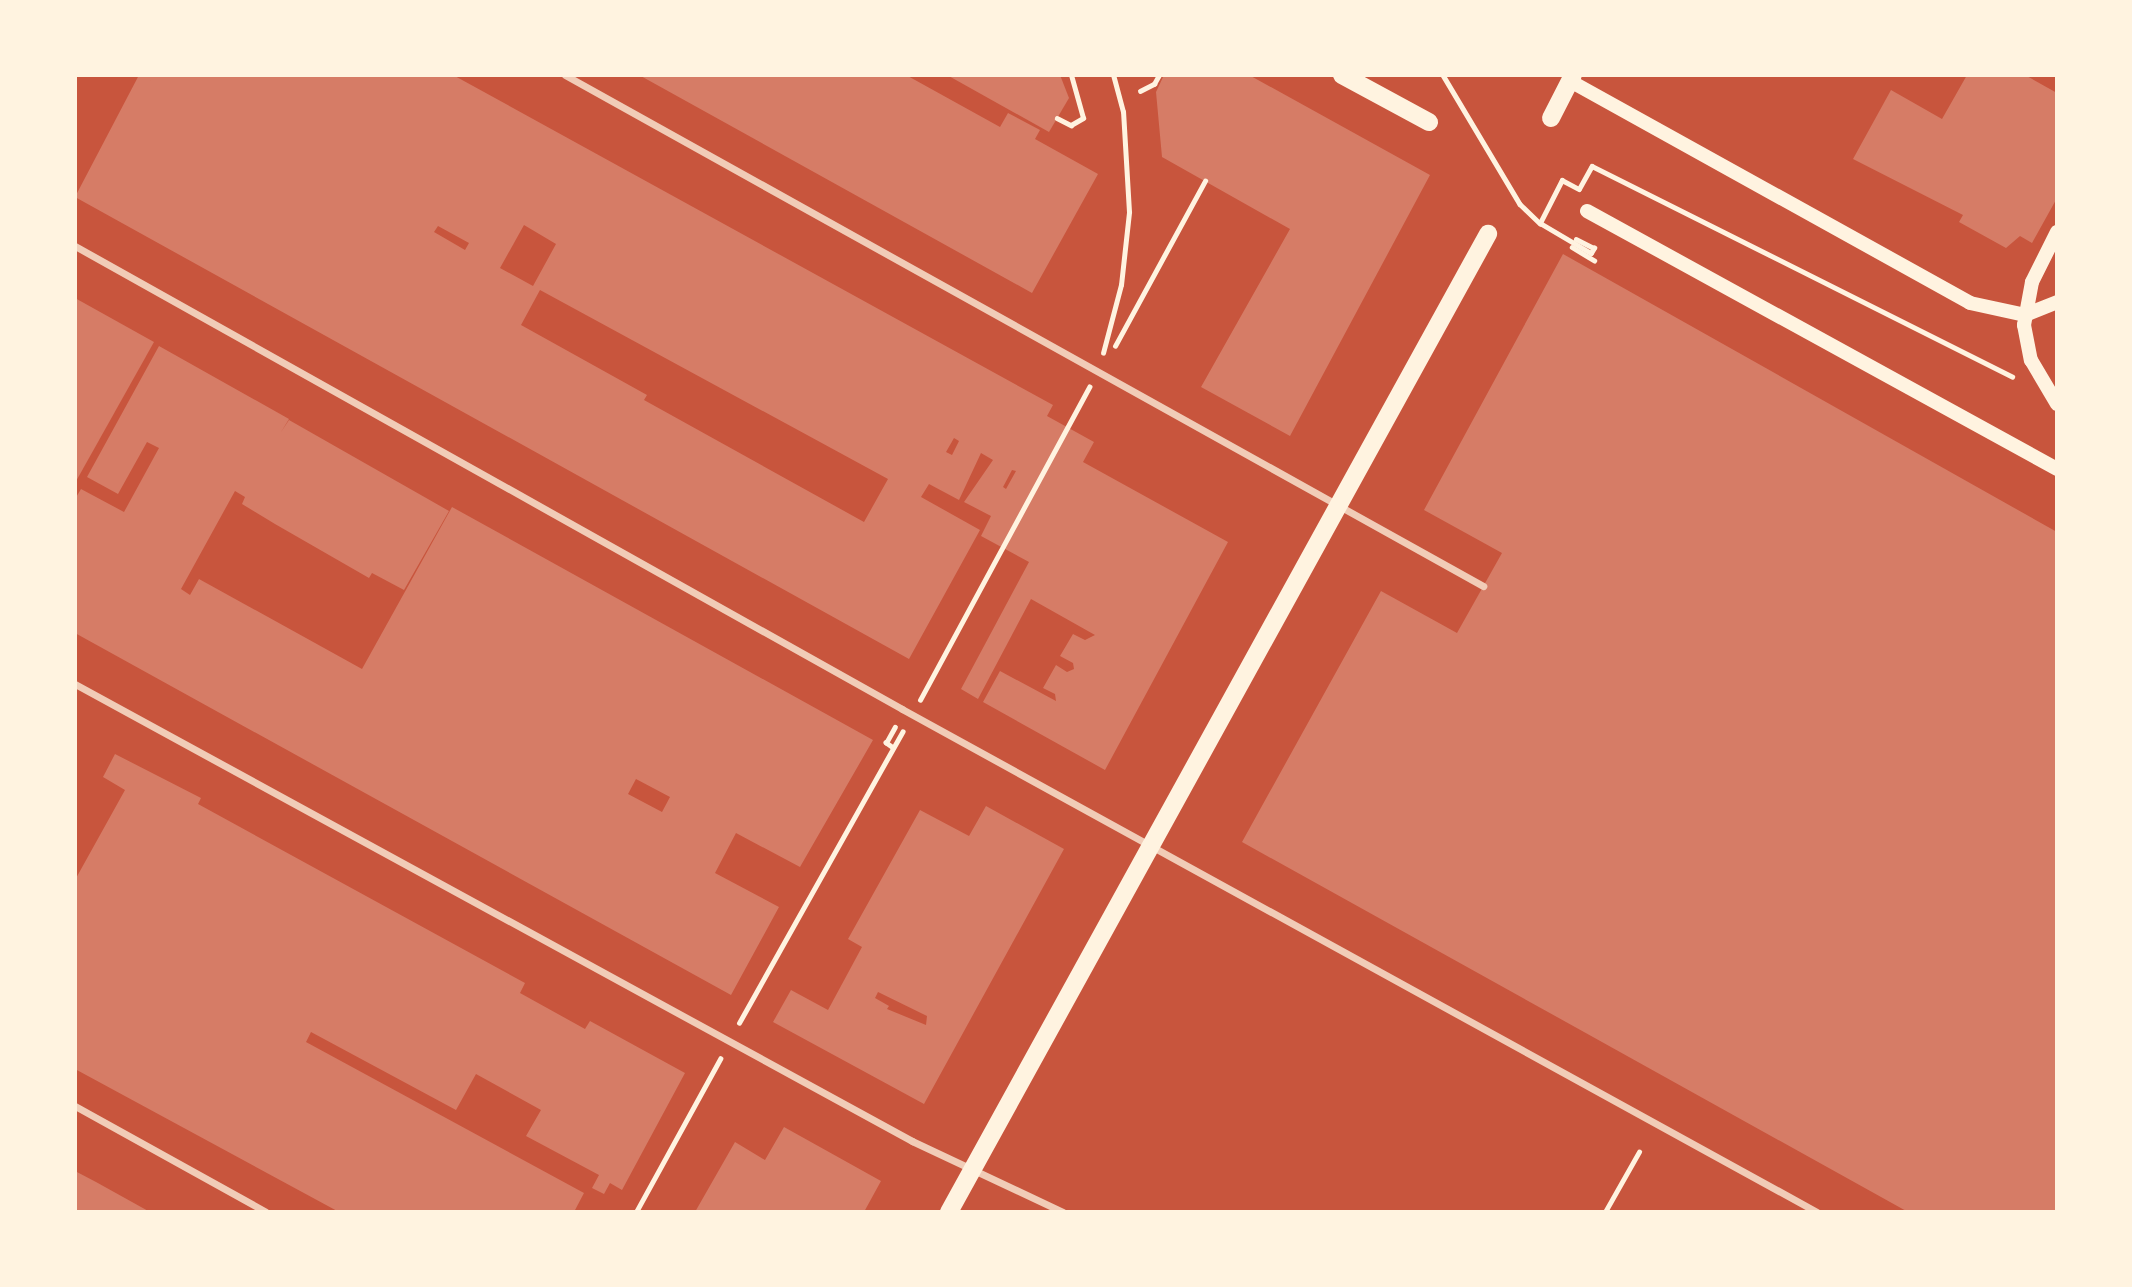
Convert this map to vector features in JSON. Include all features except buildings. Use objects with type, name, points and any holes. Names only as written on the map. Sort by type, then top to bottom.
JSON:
[{"type":"main road","points":[[1342,75],[1429,122]]},
{"type":"main road","points":[[1551,118],[1572,78],[1970,303],[2025,315],[2057,302]]},
{"type":"main road","points":[[1587,211],[2057,469]]},
{"type":"main road","points":[[2057,232],[2038,266],[2025,315],[2031,360],[2057,404]]},
{"type":"main road","points":[[949,1212],[1341,506],[1488,234]]},
{"type":"street","points":[[565,75],[1483,586]]},
{"type":"street","points":[[75,247],[1817,1212]]},
{"type":"street","points":[[75,684],[900,1134],[1063,1212]]},
{"type":"street","points":[[75,1106],[266,1212]]},
{"type":"path","points":[[1057,118],[1071,125],[1083,118],[1071,75]]},
{"type":"path","points":[[1102,356],[1121,285],[1129,212],[1123,112],[1113,75]]},
{"type":"path","points":[[1140,91],[1154,84],[1159,75]]},
{"type":"path","points":[[1443,75],[1512,194],[1540,223],[1591,253],[1594,248],[1576,239]]},
{"type":"path","points":[[1540,223],[1562,180],[1579,189],[1592,166],[2016,378]]},
{"type":"path","points":[[1115,346],[1205,181]]},
{"type":"path","points":[[1572,247],[1594,260]]},
{"type":"path","points":[[914,712],[1068,434],[1093,378]]},
{"type":"path","points":[[732,1035],[907,724]]},
{"type":"path","points":[[893,730],[886,743],[893,748]]},
{"type":"path","points":[[636,1212],[726,1047]]},
{"type":"path","points":[[1605,1212],[1639,1152]]}]
